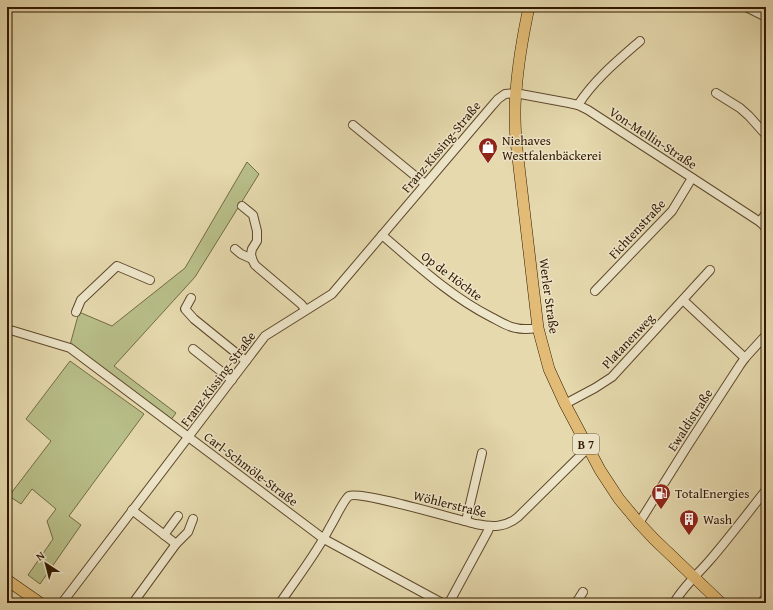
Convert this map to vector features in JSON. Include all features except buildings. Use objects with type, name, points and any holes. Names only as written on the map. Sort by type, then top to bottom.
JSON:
[{"type":"main road","name":"Werler Straße","points":[[529,7],[519,58],[515,114],[516,141],[538,328],[549,369],[588,448],[608,484],[619,500],[639,523],[721,603]]},
{"type":"main road","points":[[7,580],[40,603]]},
{"type":"street","points":[[747,7],[766,17]]},
{"type":"street","points":[[578,105],[584,95],[604,73],[640,41]]},
{"type":"street","name":"Von-Mellin-Straße","points":[[516,93],[578,105],[588,110],[760,222],[766,228]]},
{"type":"street","name":"Franz-Kissing-Straße","points":[[62,603],[265,336],[332,294],[498,99],[505,94],[516,93]]},
{"type":"street","points":[[716,93],[740,108],[766,135]]},
{"type":"street","points":[[353,125],[425,184]]},
{"type":"street","name":"Fichtenstraße","points":[[595,291],[672,211],[692,178]]},
{"type":"street","points":[[242,206],[253,215],[257,231],[257,241],[251,254],[255,265],[306,310]]},
{"type":"street","points":[[760,222],[766,213]]},
{"type":"street","name":"Op de Höchte","points":[[382,235],[438,283],[476,309],[504,324],[515,328],[538,328]]},
{"type":"street","points":[[235,249],[241,254],[252,259]]},
{"type":"street","points":[[76,312],[81,300],[117,266],[150,280]]},
{"type":"street","name":"Platanenweg","points":[[565,404],[604,383],[612,376],[710,270]]},
{"type":"street","points":[[191,298],[185,309],[194,319],[246,361]]},
{"type":"street","points":[[683,300],[745,358]]},
{"type":"street","name":"Carl-Schmöle-Straße","points":[[7,329],[70,348],[324,539],[442,603]]},
{"type":"street","name":"Ewaldistraße","points":[[639,523],[745,358],[766,335]]},
{"type":"street","points":[[193,349],[232,380]]},
{"type":"street","name":"Wöhlerstraße","points":[[324,539],[343,503],[353,494],[377,498],[480,525],[504,525],[514,521],[588,448]]},
{"type":"street","points":[[466,521],[482,453]]},
{"type":"street","points":[[674,603],[678,596],[710,560],[766,490]]},
{"type":"street","points":[[132,510],[176,544]]},
{"type":"street","points":[[164,535],[178,516]]},
{"type":"street","points":[[133,603],[176,544],[188,532],[193,519]]},
{"type":"street","points":[[449,603],[490,526]]},
{"type":"street","points":[[280,603],[324,539]]},
{"type":"street","points":[[576,603],[583,592]]},
{"type":"street","points":[[760,603],[766,598]]},
{"type":"green space","points":[[247,162],[259,174],[195,277],[114,366],[176,413],[170,421],[70,345],[79,312],[112,326],[185,268]]},
{"type":"green space","points":[[70,361],[144,414],[69,516],[81,525],[40,584],[28,575],[53,539],[47,521],[56,509],[32,489],[21,504],[9,496],[51,441],[26,419]]},
{"type":"place","name":"Niehaves Westfalenbäckerei","points":[[488,164]]},
{"type":"place","name":"TotalEnergies","points":[[661,510]]},
{"type":"place","name":"Wash","points":[[689,536]]}]
